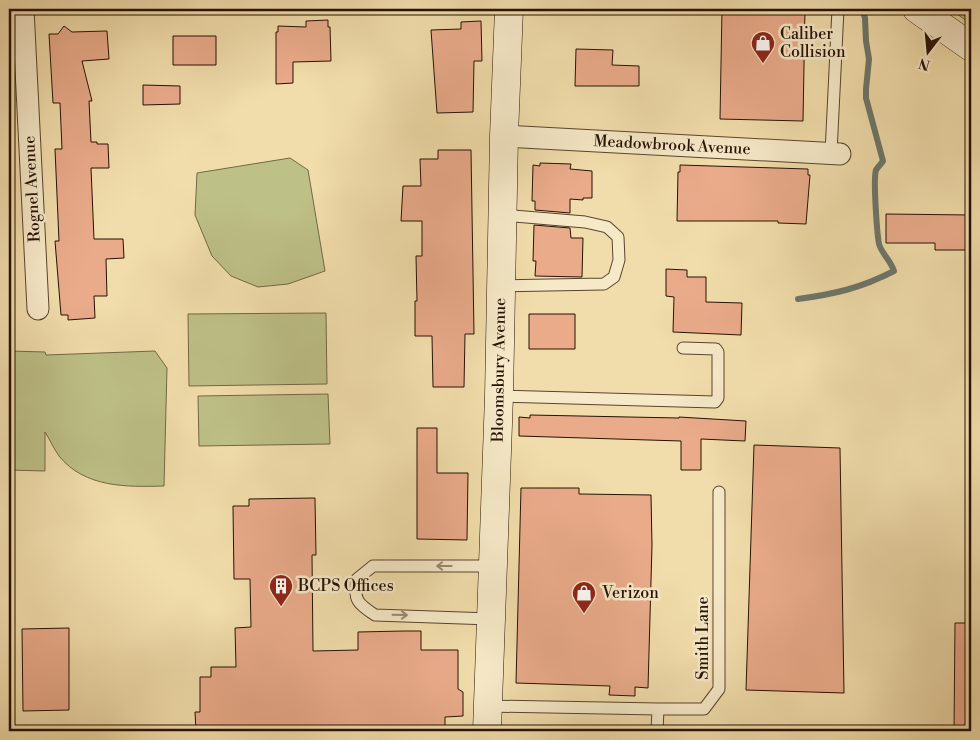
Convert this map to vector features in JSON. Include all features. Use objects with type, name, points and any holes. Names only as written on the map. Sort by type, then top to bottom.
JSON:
[{"type":"main road","name":"Bloomsbury Avenue","points":[[488,718],[509,9]]},
{"type":"main road","points":[[917,9],[971,48]]},
{"type":"street","name":"Rognel Avenue","points":[[23,9],[38,309]]},
{"type":"street","name":"Meadowbrook Avenue","points":[[504,136],[835,153]]},
{"type":"lane","points":[[835,153],[838,9]]},
{"type":"lane","points":[[501,286],[604,284],[614,277],[619,260],[618,237],[606,227],[585,222],[503,215]]},
{"type":"lane","points":[[499,396],[714,402],[718,398],[718,352],[716,349],[683,348]]},
{"type":"lane","name":"Smith Lane","points":[[658,709],[704,710],[719,689],[719,492]]},
{"type":"lane","points":[[491,619],[375,615],[360,605],[354,592],[357,578],[373,566],[493,566]]},
{"type":"lane","points":[[488,718],[658,709],[657,731]]},
{"type":"green space","points":[[950,9],[971,9],[971,24]]},
{"type":"green space","points":[[290,158],[308,170],[325,271],[288,284],[258,287],[231,276],[212,256],[195,215],[197,173]]},
{"type":"green space","points":[[326,313],[327,384],[189,386],[188,314]]},
{"type":"green space","points":[[9,351],[45,352],[46,355],[155,351],[167,368],[164,486],[121,485],[94,480],[69,467],[59,456],[45,432],[45,471],[9,470]]},
{"type":"green space","points":[[328,394],[330,444],[199,446],[198,396]]},
{"type":"building","name":"Caliber Collision","points":[[722,9],[805,9],[803,121],[720,119]]},
{"type":"building","points":[[328,20],[331,61],[293,62],[293,83],[276,84],[276,32],[278,32],[278,26],[306,27],[306,21]]},
{"type":"building","points":[[481,21],[482,61],[474,61],[473,112],[437,113],[431,30],[461,29],[461,22]]},
{"type":"building","points":[[64,26],[72,32],[107,31],[109,59],[82,61],[92,101],[89,101],[91,142],[108,144],[109,168],[91,168],[94,239],[123,239],[124,258],[106,259],[107,296],[94,296],[95,318],[68,320],[68,315],[61,315],[55,241],[59,241],[55,149],[62,149],[60,103],[53,103],[49,34],[58,34]]},
{"type":"building","points":[[173,36],[216,36],[216,65],[173,65]]},
{"type":"building","points":[[576,49],[613,50],[612,65],[639,66],[639,86],[575,86]]},
{"type":"building","points":[[143,85],[180,86],[180,104],[143,105]]},
{"type":"building","points":[[438,150],[471,150],[474,334],[465,334],[464,387],[433,387],[432,336],[415,336],[415,301],[417,301],[416,256],[422,256],[422,221],[401,221],[403,186],[421,186],[420,159],[438,159]]},
{"type":"building","points":[[540,163],[571,164],[570,169],[592,171],[592,198],[583,198],[583,200],[570,199],[570,213],[535,210],[535,201],[532,201],[533,165],[540,166]]},
{"type":"building","points":[[680,165],[808,169],[808,175],[810,175],[806,224],[778,223],[778,221],[677,221],[678,172],[680,172]]},
{"type":"building","points":[[886,214],[971,215],[971,250],[935,250],[935,243],[886,243]]},
{"type":"building","points":[[534,225],[570,228],[571,238],[583,238],[582,277],[535,276],[536,261],[533,261]]},
{"type":"building","points":[[666,269],[687,270],[687,277],[706,277],[706,302],[742,303],[741,335],[673,332],[674,297],[666,296]]},
{"type":"building","points":[[529,314],[575,314],[575,349],[529,349]]},
{"type":"building","points":[[530,415],[679,417],[746,421],[745,441],[701,439],[701,470],[681,470],[681,441],[519,436],[519,417],[530,418]]},
{"type":"building","points":[[417,428],[437,428],[437,473],[468,473],[467,540],[417,539]]},
{"type":"building","points":[[754,445],[840,448],[844,693],[746,690]]},
{"type":"building","name":"Verizon","points":[[521,488],[579,488],[579,494],[651,495],[652,545],[648,688],[635,687],[635,696],[609,695],[610,686],[516,683]]},
{"type":"building","points":[[315,498],[316,555],[312,555],[313,651],[358,650],[358,632],[404,631],[421,631],[421,650],[458,650],[458,689],[463,692],[463,716],[445,717],[445,731],[196,731],[195,712],[200,712],[200,677],[211,677],[211,667],[236,667],[235,628],[251,627],[250,579],[234,579],[233,506],[249,506],[249,499]]},
{"type":"building","points":[[955,623],[971,623],[971,731],[954,731]]},
{"type":"building","points":[[69,628],[69,710],[23,711],[22,629]]},
{"type":"waterway","points":[[798,299],[847,290],[894,271],[880,248],[878,238],[875,175],[876,170],[883,161],[866,98],[869,59],[865,18],[862,9]]},
{"type":"place","name":"Caliber Collision","points":[[763,64]]},
{"type":"place","name":"BCPS Offices","points":[[281,607]]},
{"type":"place","name":"Verizon","points":[[584,614]]}]
